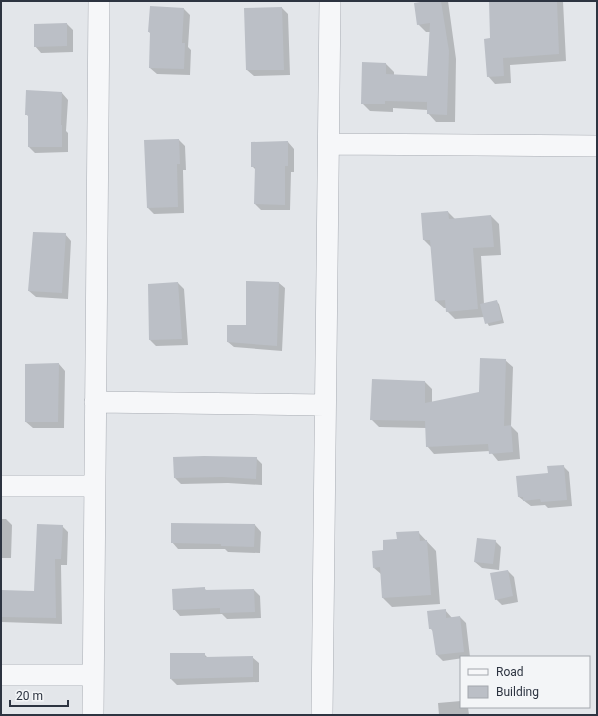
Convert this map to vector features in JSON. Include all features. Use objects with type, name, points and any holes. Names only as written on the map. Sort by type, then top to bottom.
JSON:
[{"type":"street","points":[[93,715],[99,1]]},
{"type":"street","points":[[322,715],[330,1]]},
{"type":"street","points":[[329,144],[597,146]]},
{"type":"street","points":[[95,402],[325,405]]},
{"type":"street","points":[[1,486],[95,486]]},
{"type":"street","points":[[1,675],[93,675]]},
{"type":"building","points":[[441,1],[449,51],[447,115],[427,114],[427,102],[385,101],[385,104],[361,104],[362,62],[386,63],[386,74],[427,76],[430,23],[417,25],[414,3]]},
{"type":"building","points":[[489,1],[557,1],[559,54],[503,58],[504,76],[487,77],[484,39],[490,38]]},
{"type":"building","points":[[150,6],[184,8],[182,43],[185,43],[184,69],[149,68],[150,32],[148,32]]},
{"type":"building","points":[[282,7],[284,70],[246,70],[244,8]]},
{"type":"building","points":[[67,23],[67,46],[34,47],[34,24]]},
{"type":"building","points":[[26,90],[62,92],[62,147],[28,147],[28,115],[25,115]]},
{"type":"building","points":[[179,139],[180,164],[177,164],[178,207],[147,208],[144,140]]},
{"type":"building","points":[[288,141],[288,166],[285,166],[285,205],[254,204],[255,167],[251,167],[251,142]]},
{"type":"building","points":[[448,211],[449,219],[491,215],[494,247],[473,248],[478,309],[446,312],[445,300],[435,301],[430,240],[423,240],[421,213]]},
{"type":"building","points":[[33,232],[66,233],[62,293],[28,291]]},
{"type":"building","points":[[246,281],[279,282],[277,346],[227,342],[227,325],[246,325]]},
{"type":"building","points":[[178,282],[182,339],[149,340],[148,284]]},
{"type":"building","points":[[497,300],[502,320],[485,324],[480,304]]},
{"type":"building","points":[[480,358],[506,359],[504,426],[511,425],[513,452],[489,454],[488,444],[426,447],[425,421],[370,420],[372,379],[425,381],[425,403],[479,392]]},
{"type":"building","points":[[59,363],[58,422],[25,422],[25,364]]},
{"type":"building","points":[[173,457],[257,457],[256,479],[222,477],[174,478]]},
{"type":"building","points":[[564,465],[567,500],[541,502],[540,499],[523,501],[523,497],[518,497],[516,476],[548,473],[547,466]]},
{"type":"building","points":[[171,523],[255,524],[254,547],[221,546],[221,544],[171,543]]},
{"type":"building","points":[[37,524],[63,525],[61,559],[55,559],[56,618],[1,617],[1,590],[34,591]]},
{"type":"building","points":[[419,531],[420,541],[427,540],[431,595],[382,598],[380,567],[373,568],[372,551],[383,550],[383,540],[397,539],[396,532]]},
{"type":"building","points":[[477,538],[496,540],[493,564],[474,562]]},
{"type":"building","points":[[508,570],[513,596],[495,600],[490,573]]},
{"type":"building","points":[[205,587],[205,590],[254,589],[255,612],[220,613],[220,608],[173,610],[172,589]]},
{"type":"building","points":[[446,609],[446,618],[460,616],[464,652],[436,655],[432,629],[429,629],[427,611]]},
{"type":"building","points":[[170,653],[205,653],[205,657],[253,656],[253,677],[170,679]]}]
